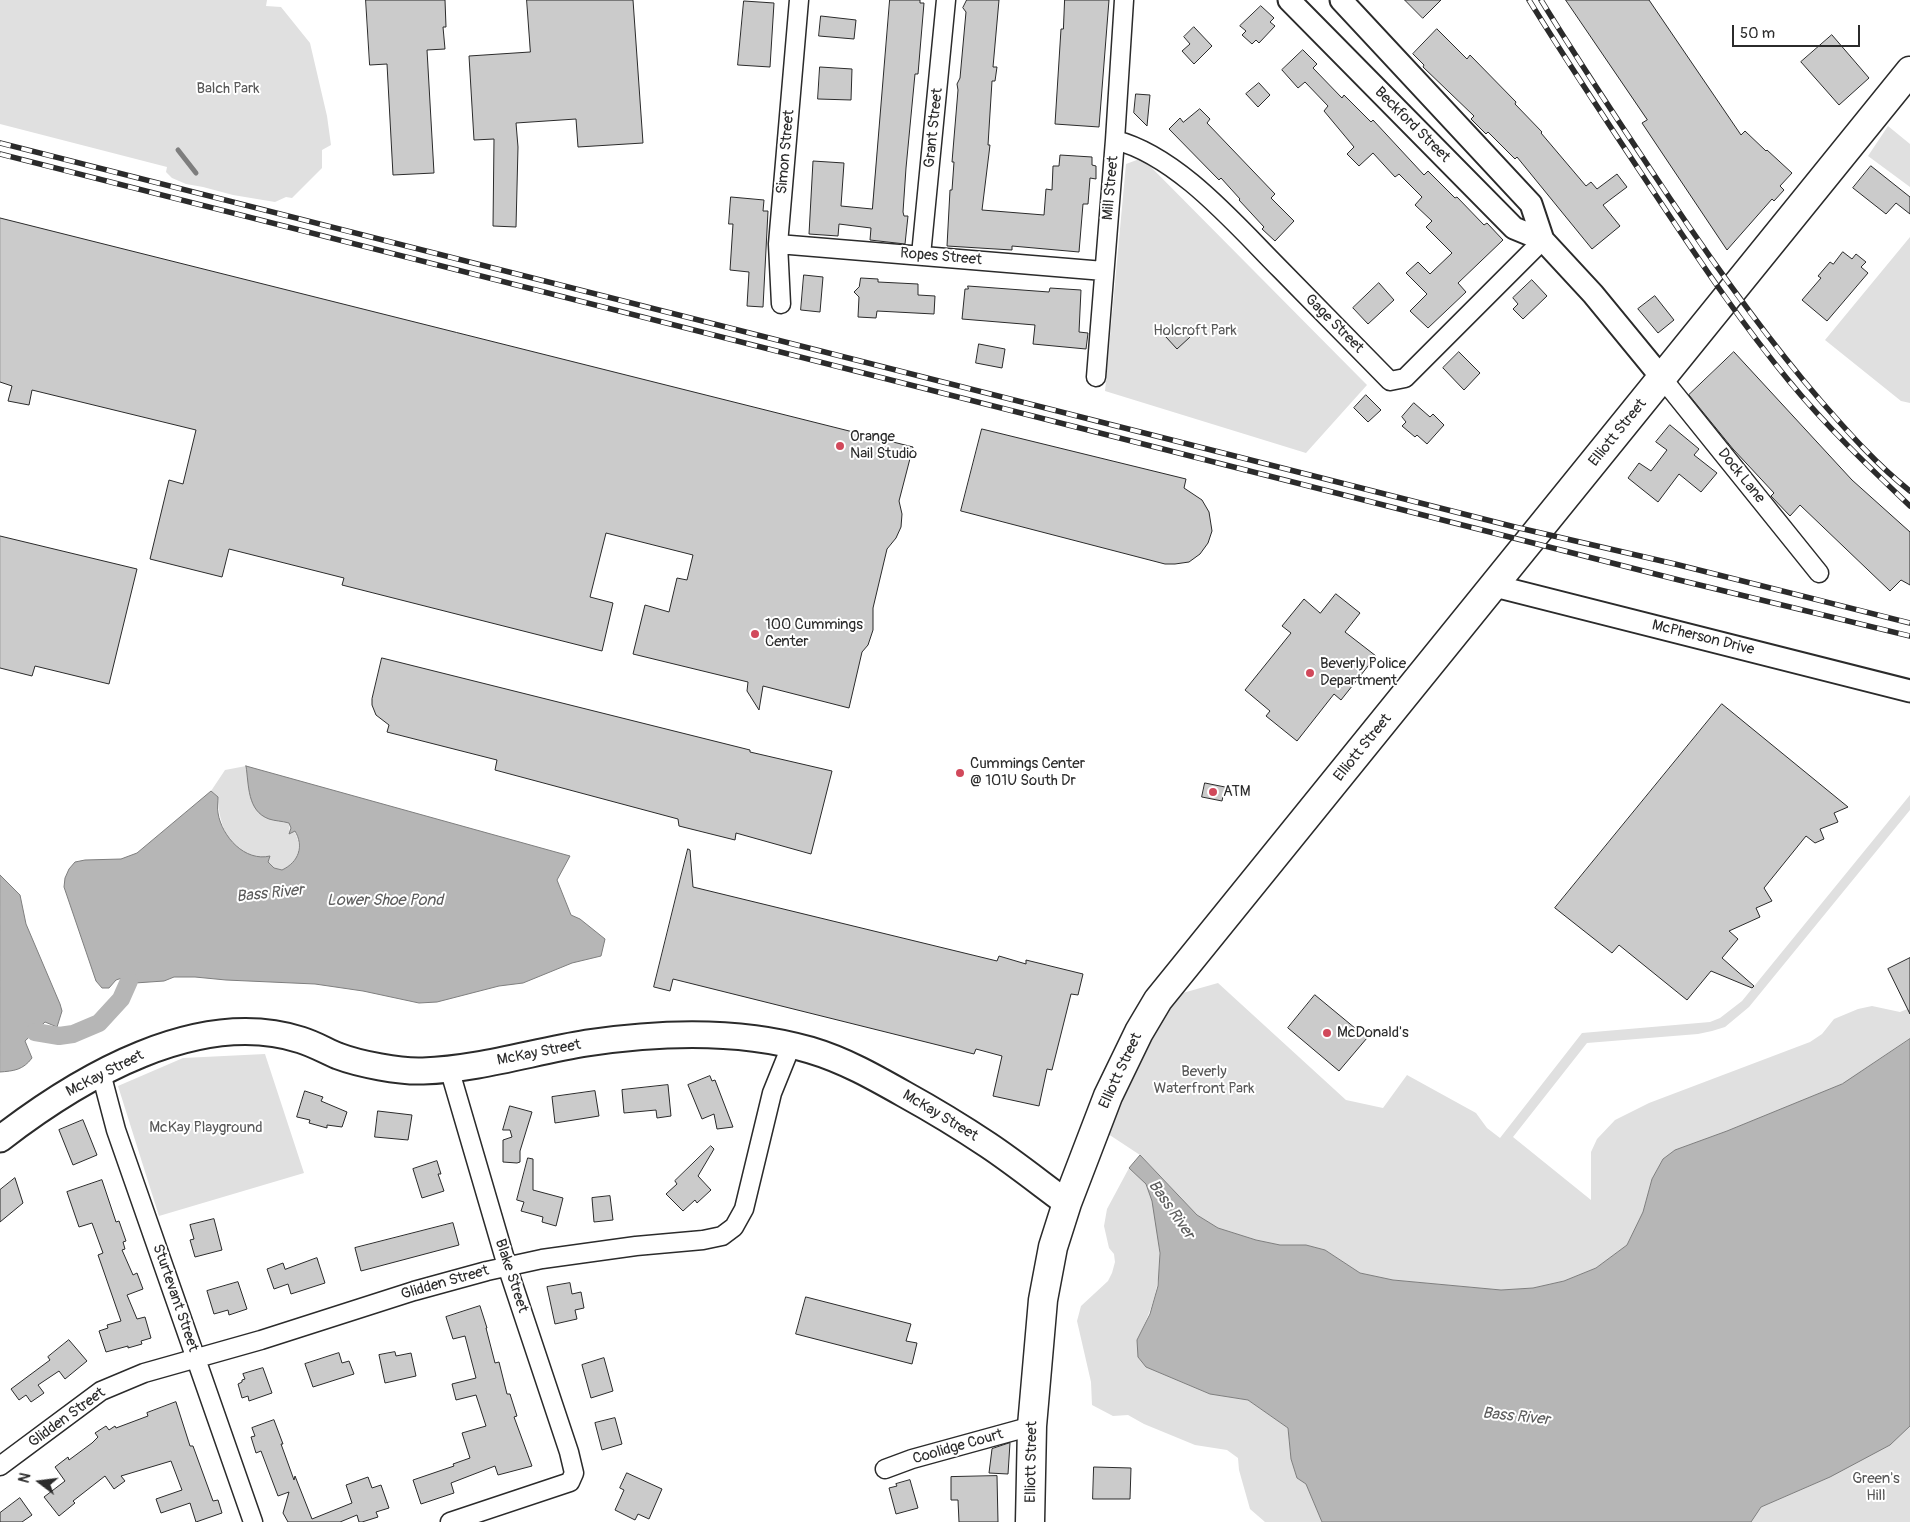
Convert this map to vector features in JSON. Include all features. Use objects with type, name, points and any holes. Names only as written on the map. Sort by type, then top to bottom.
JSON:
[{"type":"main road","name":"Elliott Street","points":[[1030,1522],[1032,1426],[1043,1300],[1053,1248],[1067,1203],[1108,1096],[1139,1032],[1158,1000],[1910,71]]},
{"type":"main road","name":"McKay Street","points":[[0,1139],[82,1083],[134,1057],[193,1038],[232,1031],[264,1032],[301,1040],[342,1057],[380,1067],[420,1072],[510,1060],[586,1043],[651,1036],[714,1034],[761,1039],[810,1050],[857,1067],[987,1144],[1067,1203]]},
{"type":"street","name":"Simon Street","points":[[781,304],[778,244],[799,0]]},
{"type":"street","name":"Grant Street","points":[[920,255],[946,0]]},
{"type":"street","name":"Mill Street","points":[[1096,377],[1124,0]]},
{"type":"street","name":"Beckford Street","points":[[1289,0],[1514,228],[1542,240],[1593,294],[1662,378]]},
{"type":"street","name":"Beckford Street","points":[[1341,0],[1531,204],[1542,240]]},
{"type":"street","name":"Gage Street","points":[[1115,140],[1132,144],[1147,151],[1202,191],[1390,381],[1405,378],[1542,240]]},
{"type":"street","name":"Ropes Street","points":[[778,244],[1104,271]]},
{"type":"street","name":"Dock Lane","points":[[1662,378],[1819,573]]},
{"type":"street","name":"McPherson Drive","points":[[1495,586],[1910,691]]},
{"type":"street","name":"Glidden Street","points":[[0,1466],[101,1391],[144,1373],[261,1340],[414,1291],[507,1266],[627,1247],[703,1240],[722,1236],[734,1227],[744,1209],[772,1093],[791,1046]]},
{"type":"street","name":"Blake Street","points":[[449,1068],[507,1266],[569,1452],[574,1473],[570,1482],[450,1522]]},
{"type":"street","name":"Sturtevant Street","points":[[101,1073],[116,1130],[254,1522]]},
{"type":"street","name":"Coolidge Court","points":[[885,1469],[912,1459],[1032,1426]]},
{"type":"green space","name":"Balch Park","points":[[0,0],[267,0],[266,6],[281,7],[310,43],[327,116],[331,145],[322,150],[322,168],[292,198],[286,197],[275,202],[186,184],[172,178],[166,172],[167,167],[0,124]]},
{"type":"green space","points":[[1888,126],[1910,144],[1910,187],[1868,156]]},
{"type":"green space","name":"Holcroft Park","points":[[1142,158],[1367,385],[1306,453],[1105,391],[1126,164]]},
{"type":"green space","points":[[1910,237],[1910,403],[1901,401],[1825,340]]},
{"type":"green space","points":[[246,766],[248,780],[270,819],[289,823],[290,833],[294,831],[297,837],[299,848],[296,858],[288,867],[282,870],[274,868],[268,862],[270,857],[257,857],[247,854],[238,848],[230,840],[221,820],[218,797],[211,791],[225,770]]},
{"type":"green space","name":"Beverly Waterfront Park","points":[[1910,795],[1910,810],[1749,1007],[1725,1027],[1712,1031],[1698,1034],[1587,1043],[1513,1137],[1591,1200],[1591,1152],[1597,1139],[1615,1120],[1649,1103],[1810,1042],[1822,1034],[1834,1019],[1858,1009],[1872,1006],[1900,1012],[1910,1008],[1910,1039],[1842,1084],[1675,1150],[1663,1159],[1652,1179],[1643,1212],[1627,1245],[1596,1268],[1564,1281],[1533,1288],[1501,1290],[1393,1280],[1360,1273],[1325,1250],[1306,1245],[1280,1245],[1256,1240],[1218,1228],[1197,1215],[1140,1155],[1096,1126],[1158,1000],[1218,983],[1346,1100],[1383,1108],[1407,1075],[1476,1113],[1487,1128],[1500,1138],[1582,1033],[1710,1022],[1720,1018],[1742,1001]]},
{"type":"green space","name":"McKay Playground","points":[[265,1054],[304,1173],[159,1216],[118,1086],[183,1058]]},
{"type":"green space","points":[[1129,1168],[1144,1181],[1150,1191],[1158,1235],[1158,1280],[1151,1308],[1137,1340],[1146,1367],[1210,1394],[1248,1400],[1288,1428],[1291,1459],[1297,1478],[1306,1484],[1322,1522],[1265,1522],[1250,1509],[1239,1470],[1238,1458],[1227,1450],[1195,1445],[1144,1424],[1128,1415],[1113,1416],[1092,1405],[1091,1382],[1077,1321],[1081,1306],[1108,1281],[1112,1273],[1115,1262],[1114,1254],[1109,1248],[1104,1226],[1107,1209]]},
{"type":"green space","name":"Green's Hill","points":[[1910,1421],[1910,1522],[1751,1522],[1761,1507],[1828,1478]]},
{"type":"water","name":"Lower Shoe Pond","points":[[246,766],[570,856],[557,880],[571,915],[580,919],[605,939],[601,956],[572,963],[523,983],[499,986],[437,1002],[419,1003],[363,991],[315,984],[195,977],[174,977],[164,981],[135,983],[122,978],[116,980],[109,988],[102,988],[96,981],[64,887],[69,869],[75,862],[121,859],[137,853],[211,791],[218,797],[218,813],[224,831],[236,846],[252,855],[270,856],[268,862],[274,868],[282,870],[288,867],[298,853],[298,837],[295,831],[289,834],[291,828],[289,823],[269,819],[257,810],[250,797]]},
{"type":"water","points":[[0,875],[20,895],[26,924],[62,1011],[57,1027],[45,1022],[25,1041],[32,1058],[29,1062],[18,1069],[0,1072]]},
{"type":"water","points":[[1910,1039],[1910,1426],[1890,1445],[1830,1477],[1761,1507],[1751,1522],[1322,1522],[1306,1484],[1297,1478],[1291,1459],[1288,1428],[1248,1400],[1210,1394],[1146,1367],[1138,1357],[1137,1340],[1150,1314],[1158,1286],[1160,1253],[1152,1201],[1146,1184],[1129,1168],[1140,1155],[1197,1215],[1218,1228],[1256,1240],[1280,1245],[1306,1245],[1325,1250],[1360,1273],[1393,1280],[1501,1290],[1533,1288],[1564,1281],[1596,1268],[1627,1245],[1643,1212],[1652,1179],[1663,1159],[1675,1150],[1842,1084]]},
{"type":"building","points":[[366,0],[445,0],[446,27],[443,27],[445,49],[427,50],[434,173],[393,175],[387,64],[370,65]]},
{"type":"building","points":[[527,0],[633,0],[643,143],[578,147],[576,119],[516,123],[518,147],[516,227],[493,226],[494,139],[474,140],[469,56],[530,52]]},
{"type":"building","points":[[890,0],[920,0],[920,3],[924,3],[918,74],[915,74],[906,168],[903,212],[904,216],[908,216],[905,244],[870,240],[871,228],[839,224],[838,236],[809,234],[813,161],[844,163],[841,206],[872,209]]},
{"type":"building","points":[[967,0],[999,0],[993,67],[997,67],[995,81],[992,81],[988,145],[990,145],[982,210],[1044,215],[1046,189],[1052,190],[1053,166],[1059,166],[1060,155],[1092,157],[1092,165],[1096,166],[1096,179],[1090,178],[1088,204],[1083,204],[1079,252],[1012,246],[1012,250],[947,246],[950,190],[952,190],[954,162],[952,162],[957,84],[960,78],[966,12],[963,8]]},
{"type":"building","points":[[1065,0],[1109,0],[1099,127],[1055,124],[1061,29],[1063,29]]},
{"type":"building","points":[[1405,0],[1441,0],[1423,18]]},
{"type":"building","points":[[1566,0],[1649,0],[1741,135],[1745,131],[1792,173],[1780,186],[1784,190],[1774,201],[1772,199],[1727,250],[1642,123],[1647,120]]},
{"type":"building","points":[[744,1],[774,3],[770,67],[738,65]]},
{"type":"building","points":[[1261,6],[1274,18],[1270,22],[1275,26],[1259,43],[1256,40],[1252,44],[1242,35],[1246,31],[1240,26]]},
{"type":"building","points":[[821,16],[856,20],[854,39],[819,36]]},
{"type":"building","points":[[1194,27],[1212,46],[1194,64],[1182,51],[1190,44],[1184,37]]},
{"type":"building","points":[[1437,29],[1467,59],[1470,55],[1516,102],[1515,104],[1542,132],[1586,186],[1591,182],[1597,189],[1617,174],[1627,187],[1603,205],[1620,226],[1592,249],[1517,157],[1515,159],[1488,132],[1486,134],[1471,119],[1474,116],[1423,67],[1424,65],[1413,54]]},
{"type":"building","points":[[1832,35],[1869,78],[1839,105],[1801,62]]},
{"type":"building","points":[[1303,50],[1317,64],[1313,68],[1342,98],[1344,95],[1371,122],[1373,120],[1424,175],[1428,171],[1484,225],[1487,223],[1503,240],[1458,283],[1466,292],[1428,328],[1410,311],[1427,294],[1406,273],[1418,262],[1430,274],[1452,253],[1426,227],[1432,221],[1415,205],[1422,197],[1399,174],[1395,177],[1373,153],[1359,166],[1347,154],[1354,147],[1324,111],[1328,106],[1305,82],[1298,88],[1282,70]]},
{"type":"building","points":[[820,67],[852,69],[851,100],[818,99]]},
{"type":"building","points":[[1259,83],[1270,95],[1258,107],[1246,94]]},
{"type":"building","points":[[1136,94],[1150,95],[1147,126],[1134,113]]},
{"type":"building","points":[[1200,109],[1210,119],[1207,123],[1275,194],[1271,198],[1294,221],[1275,241],[1262,229],[1264,227],[1221,178],[1219,180],[1169,129],[1180,118],[1183,122]]},
{"type":"building","points":[[1871,166],[1910,197],[1910,214],[1896,203],[1886,214],[1853,188]]},
{"type":"building","points":[[731,197],[764,200],[763,211],[768,211],[763,307],[747,306],[749,272],[730,270],[733,224],[729,224]]},
{"type":"building","name":"100 Cummings Center","points":[[0,218],[913,447],[899,501],[902,514],[901,527],[896,538],[887,549],[873,608],[873,630],[868,645],[862,652],[849,708],[763,686],[759,710],[747,691],[748,682],[633,654],[645,605],[669,612],[677,578],[687,580],[693,555],[606,533],[590,597],[613,603],[602,651],[342,585],[344,578],[229,549],[222,577],[150,559],[169,480],[183,484],[196,430],[32,390],[29,405],[8,401],[12,386],[0,382]]},
{"type":"building","points":[[1843,252],[1852,259],[1856,254],[1866,262],[1861,267],[1868,273],[1827,321],[1802,300],[1821,278],[1818,276],[1830,262],[1833,264]]},
{"type":"building","points":[[804,275],[823,277],[820,312],[801,310]]},
{"type":"building","points":[[861,278],[878,279],[878,282],[918,284],[918,295],[935,296],[934,314],[877,311],[876,318],[858,317],[859,297],[854,292],[859,287]]},
{"type":"building","points":[[1532,280],[1547,296],[1523,319],[1513,309],[1518,304],[1513,298]]},
{"type":"building","points":[[1379,283],[1394,300],[1368,324],[1353,308]]},
{"type":"building","points":[[968,286],[1049,292],[1050,288],[1081,290],[1079,332],[1088,333],[1086,349],[1033,344],[1035,325],[962,319],[965,289],[968,289]]},
{"type":"building","points":[[1655,296],[1674,320],[1658,333],[1638,309]]},
{"type":"building","points":[[1179,326],[1190,337],[1177,349],[1166,337]]},
{"type":"building","points":[[979,344],[1005,349],[1002,368],[976,363]]},
{"type":"building","points":[[1459,352],[1480,373],[1464,390],[1443,368]]},
{"type":"building","points":[[1734,352],[1852,480],[1910,532],[1910,585],[1901,580],[1890,591],[1800,505],[1790,516],[1771,496],[1774,493],[1733,449],[1689,395]]},
{"type":"building","points":[[1366,395],[1381,410],[1368,422],[1354,408]]},
{"type":"building","points":[[1414,403],[1430,417],[1433,414],[1444,425],[1427,444],[1402,426],[1406,422],[1402,417]]},
{"type":"building","points":[[1670,425],[1699,449],[1694,455],[1717,473],[1701,492],[1679,474],[1658,502],[1628,478],[1639,463],[1651,471],[1667,450],[1656,442]]},
{"type":"building","points":[[982,429],[1186,479],[1184,488],[1202,500],[1209,512],[1212,531],[1208,543],[1200,554],[1189,562],[1165,564],[961,511]]},
{"type":"building","points":[[0,536],[137,569],[109,684],[35,666],[32,676],[0,668]]},
{"type":"building","name":"Beverly Police Department","points":[[1336,594],[1360,613],[1345,632],[1376,656],[1341,700],[1334,694],[1297,741],[1266,716],[1270,711],[1245,690],[1291,633],[1282,626],[1304,599],[1320,613]]},
{"type":"building","points":[[382,658],[750,750],[750,752],[832,771],[811,854],[736,833],[735,840],[679,826],[678,819],[495,770],[497,760],[387,732],[389,725],[376,715],[372,705]]},
{"type":"building","points":[[1722,704],[1848,807],[1834,813],[1838,822],[1820,829],[1824,839],[1815,843],[1806,836],[1764,888],[1772,901],[1756,908],[1760,917],[1729,931],[1738,939],[1722,958],[1754,986],[1752,988],[1711,971],[1687,1000],[1619,945],[1612,953],[1555,908]]},
{"type":"building","name":"ATM","points":[[1205,783],[1225,787],[1222,801],[1202,797]]},
{"type":"building","points":[[688,849],[690,850],[693,887],[997,961],[999,956],[1026,964],[1026,960],[1083,974],[1078,995],[1071,994],[1052,1070],[1047,1069],[1039,1106],[993,1096],[1002,1056],[976,1049],[974,1054],[673,979],[670,991],[654,987]]},
{"type":"building","points":[[1910,958],[1910,1014],[1888,969]]},
{"type":"building","name":"McDonald's","points":[[1315,995],[1367,1038],[1339,1071],[1288,1028]]},
{"type":"building","points":[[710,1076],[712,1081],[715,1080],[733,1127],[717,1129],[714,1114],[702,1119],[688,1085]]},
{"type":"building","points":[[668,1085],[671,1116],[657,1118],[656,1110],[624,1113],[622,1090]]},
{"type":"building","points":[[305,1091],[323,1097],[321,1101],[347,1112],[342,1127],[327,1125],[327,1128],[309,1123],[310,1120],[297,1117]]},
{"type":"building","points":[[595,1091],[599,1116],[555,1123],[552,1097]]},
{"type":"building","points":[[510,1106],[532,1112],[520,1151],[520,1162],[517,1163],[503,1162],[503,1140],[512,1137],[510,1130],[503,1130]]},
{"type":"building","points":[[378,1111],[412,1115],[408,1140],[375,1137]]},
{"type":"building","points":[[83,1120],[97,1155],[73,1165],[59,1130]]},
{"type":"building","points":[[711,1146],[714,1149],[698,1176],[711,1190],[697,1203],[695,1200],[683,1211],[666,1194],[677,1184],[675,1181]]},
{"type":"building","points":[[528,1158],[533,1159],[533,1190],[563,1198],[556,1226],[542,1222],[543,1217],[521,1211],[524,1202],[517,1200]]},
{"type":"building","points":[[437,1161],[441,1174],[438,1174],[444,1191],[422,1198],[413,1169]]},
{"type":"building","points":[[15,1178],[23,1203],[0,1222],[0,1190]]},
{"type":"building","points":[[102,1180],[116,1222],[119,1221],[126,1241],[123,1242],[125,1249],[122,1250],[133,1275],[137,1273],[143,1289],[127,1295],[137,1319],[145,1317],[151,1338],[141,1341],[142,1344],[106,1352],[99,1331],[108,1328],[107,1325],[121,1321],[98,1255],[103,1253],[92,1223],[79,1227],[67,1192]]},
{"type":"building","points":[[610,1196],[613,1220],[594,1222],[592,1198]]},
{"type":"building","points":[[214,1219],[222,1250],[195,1257],[190,1240],[194,1239],[190,1225]]},
{"type":"building","points":[[453,1223],[459,1245],[361,1271],[355,1248]]},
{"type":"building","points":[[317,1258],[325,1283],[291,1294],[288,1284],[274,1289],[267,1269],[283,1263],[285,1269]]},
{"type":"building","points":[[238,1282],[247,1309],[229,1315],[228,1310],[214,1314],[207,1291]]},
{"type":"building","points":[[570,1283],[572,1294],[581,1292],[584,1308],[575,1310],[577,1319],[555,1324],[547,1287]]},
{"type":"building","points":[[806,1297],[911,1324],[906,1341],[917,1343],[912,1364],[796,1334]]},
{"type":"building","points":[[480,1306],[495,1363],[499,1362],[507,1394],[510,1394],[517,1416],[514,1417],[532,1466],[498,1475],[495,1466],[451,1483],[454,1493],[421,1504],[413,1480],[454,1466],[453,1464],[470,1458],[462,1433],[486,1426],[476,1395],[456,1400],[452,1384],[476,1378],[465,1336],[453,1339],[446,1317]]},
{"type":"building","points":[[69,1340],[87,1361],[65,1379],[59,1371],[38,1385],[44,1393],[31,1402],[26,1395],[19,1400],[11,1389],[50,1360],[48,1357]]},
{"type":"building","points":[[395,1352],[396,1356],[411,1353],[416,1376],[385,1383],[379,1355]]},
{"type":"building","points":[[339,1353],[342,1363],[349,1361],[354,1374],[313,1387],[305,1364]]},
{"type":"building","points":[[604,1358],[613,1391],[591,1398],[582,1365]]},
{"type":"building","points":[[263,1368],[272,1393],[249,1401],[248,1396],[242,1398],[238,1384],[245,1379],[243,1374]]},
{"type":"building","points":[[176,1402],[190,1446],[193,1446],[213,1501],[218,1500],[222,1513],[196,1522],[190,1503],[161,1513],[156,1499],[182,1490],[171,1461],[121,1476],[125,1481],[114,1489],[105,1476],[73,1501],[75,1503],[59,1516],[44,1497],[65,1481],[55,1467],[68,1457],[69,1460],[92,1443],[98,1437],[95,1433],[106,1426],[109,1430],[115,1426],[116,1428],[148,1416],[147,1413]]},
{"type":"building","points":[[615,1418],[622,1444],[602,1450],[595,1423]]},
{"type":"building","points":[[274,1420],[294,1480],[295,1476],[312,1519],[352,1503],[346,1485],[368,1477],[372,1488],[381,1485],[389,1508],[376,1512],[378,1517],[362,1522],[359,1522],[357,1515],[340,1522],[288,1522],[283,1513],[289,1492],[278,1496],[261,1451],[256,1453],[251,1437],[255,1436],[252,1428]]},
{"type":"building","points":[[1010,1443],[1008,1474],[989,1473],[992,1449]]},
{"type":"building","points":[[1094,1467],[1131,1468],[1130,1499],[1093,1499]]},
{"type":"building","points":[[627,1473],[662,1489],[649,1519],[638,1514],[635,1520],[615,1510],[624,1490],[620,1488]]},
{"type":"building","points":[[997,1476],[998,1522],[959,1522],[958,1500],[951,1500],[951,1477]]},
{"type":"building","points":[[910,1480],[918,1508],[896,1514],[889,1488]]},
{"type":"building","points":[[20,1498],[32,1515],[22,1522],[0,1522],[0,1513]]},
{"type":"waterway","points":[[178,150],[196,173]]},
{"type":"waterway","name":"Bass River","points":[[35,1032],[59,1036],[73,1034],[99,1023],[121,999],[129,981]]},
{"type":"railway","points":[[1529,0],[1578,78],[1678,228],[1756,338],[1789,381],[1832,430],[1910,506]]},
{"type":"railway","points":[[1541,0],[1669,197],[1760,326],[1841,424],[1874,459],[1910,491]]},
{"type":"railway","points":[[0,143],[1515,527],[1675,564],[1910,623]]},
{"type":"railway","points":[[0,154],[1679,580],[1910,636]]},
{"type":"place","name":"Orange Nail Studio","points":[[840,446]]},
{"type":"place","name":"100 Cummings Center","points":[[755,634]]},
{"type":"place","name":"Beverly Police Department","points":[[1310,673]]},
{"type":"place","name":"Cummings Center @ 101U South Dr","points":[[960,773]]},
{"type":"place","name":"ATM","points":[[1213,792]]},
{"type":"place","name":"McDonald's","points":[[1327,1033]]}]
